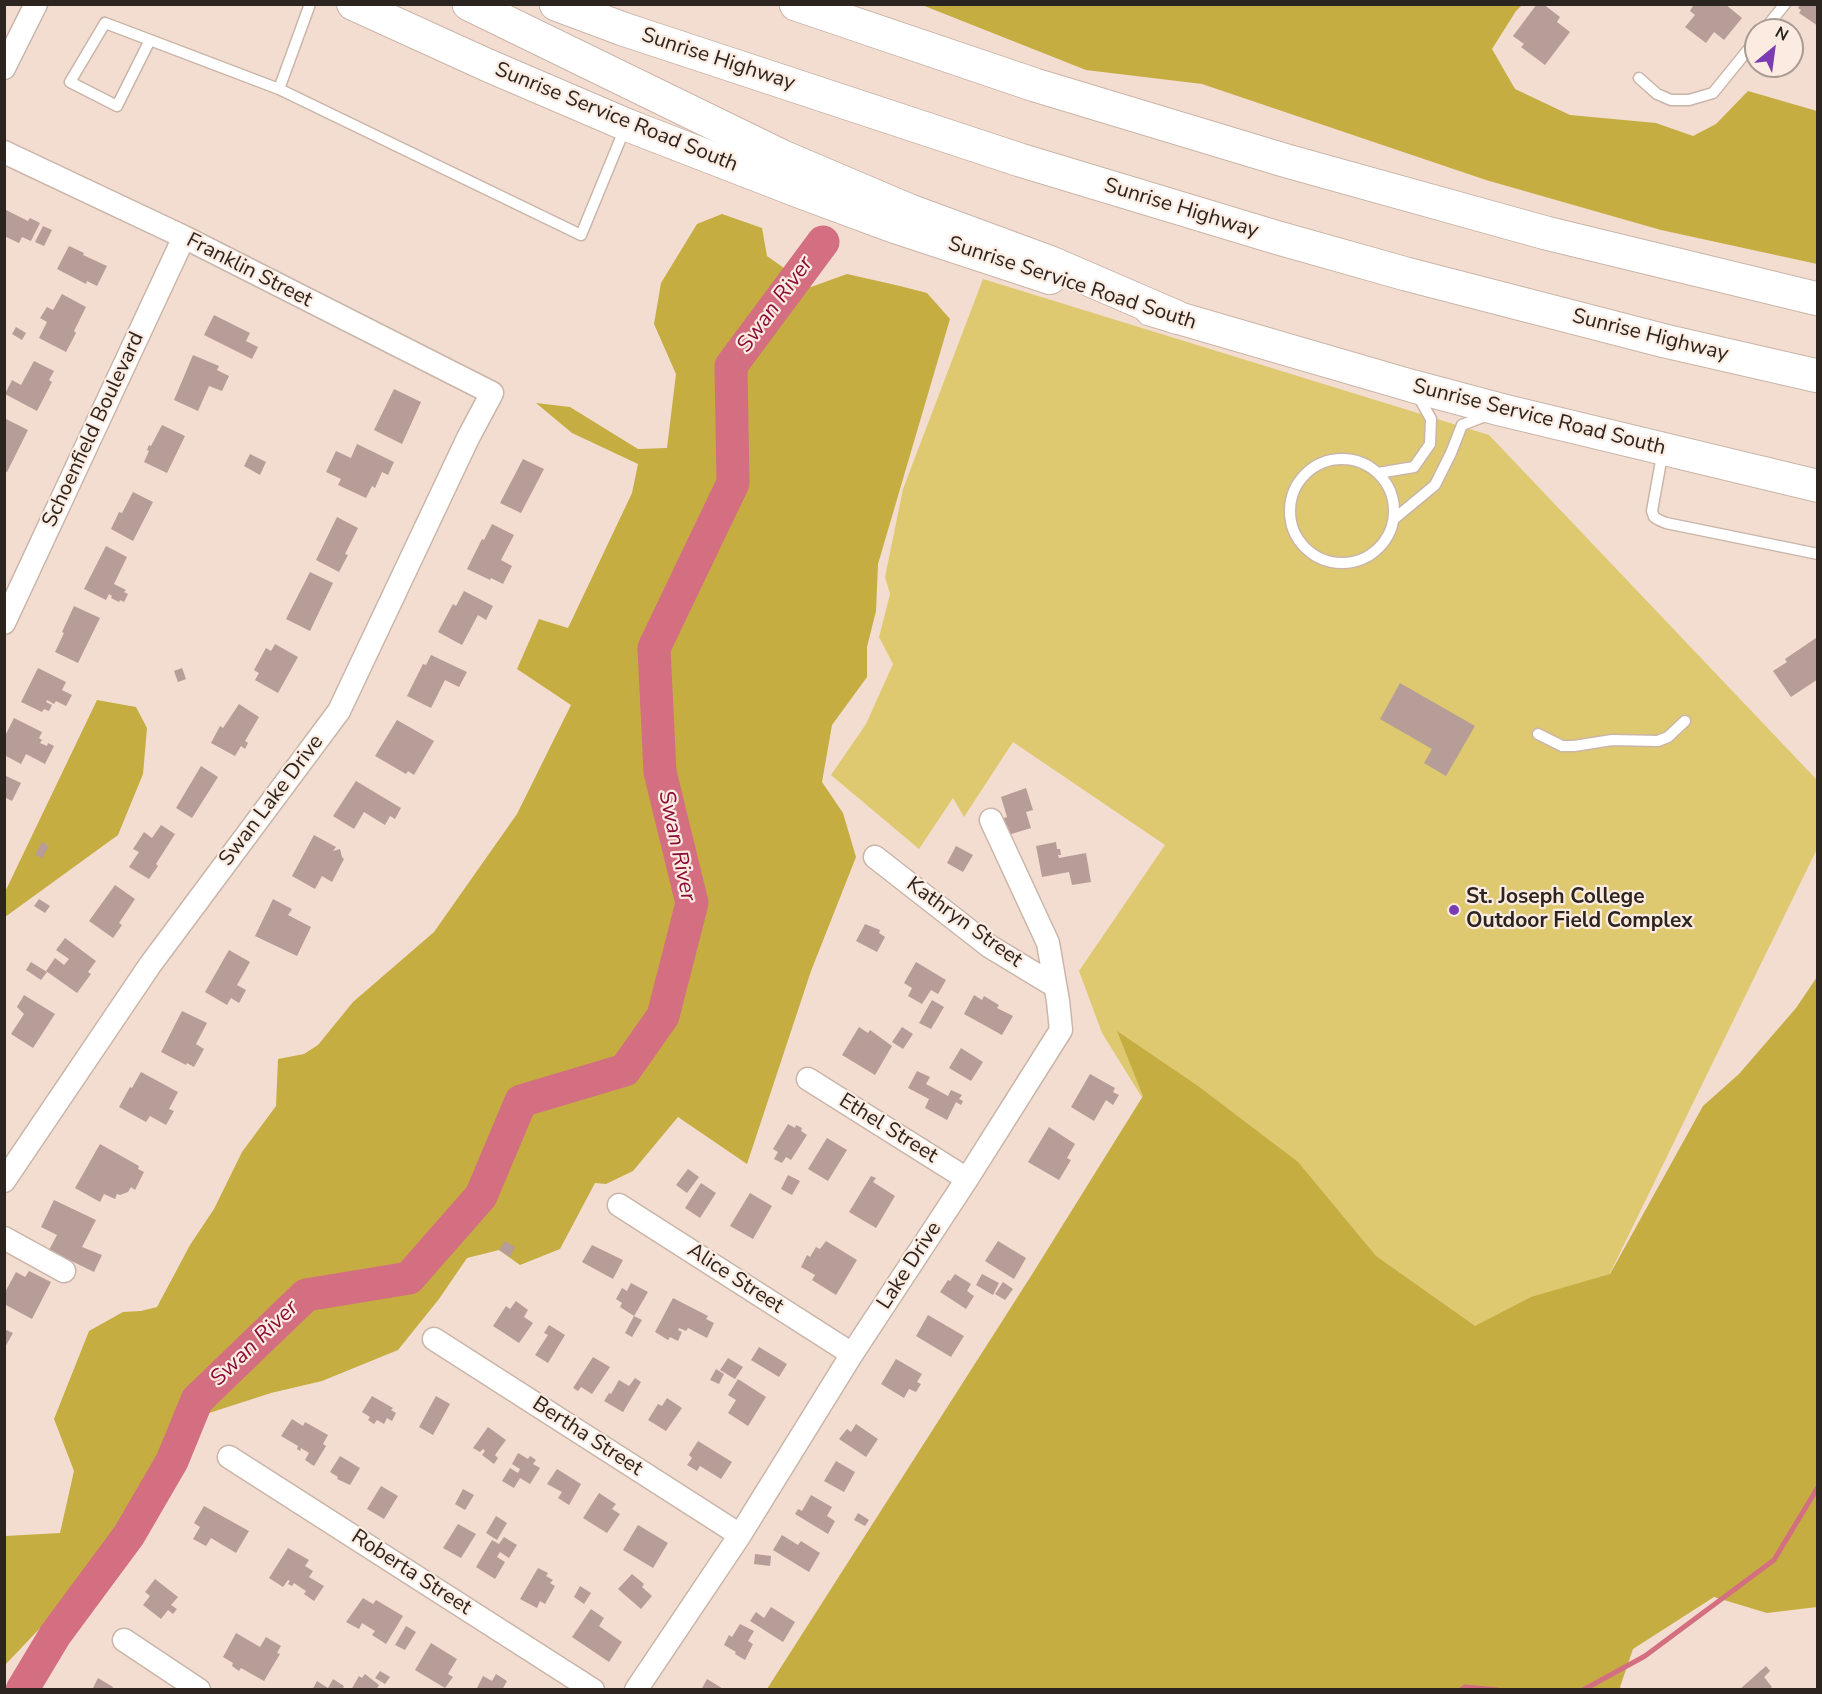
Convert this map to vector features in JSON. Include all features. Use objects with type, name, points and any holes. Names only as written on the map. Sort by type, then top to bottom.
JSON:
[{"type":"highway","points":[[469,4],[793,162],[910,211],[1051,263],[1176,317]]},
{"type":"highway","name":"Sunrise Highway","points":[[556,4],[623,29],[1020,160],[1275,237],[1406,274],[1643,335],[1818,376]]},
{"type":"highway","points":[[795,4],[1035,85],[1298,164],[1546,233],[1818,299]]},
{"type":"main road","name":"Sunrise Service Road South","points":[[353,4],[487,65],[627,124],[800,192],[989,259],[1412,386],[1663,450],[1818,486]]},
{"type":"street","points":[[4,68],[36,4]]},
{"type":"street","name":"Franklin Street","points":[[4,152],[184,237],[492,393]]},
{"type":"street","name":"Schoenfield Boulevard","points":[[4,623],[184,237]]},
{"type":"street","name":"Swan Lake Drive","points":[[4,1181],[150,965],[339,711],[468,438],[492,393]]},
{"type":"street","name":"Lake Drive","points":[[636,1689],[740,1534],[852,1354],[968,1179],[1061,1030],[1048,943],[991,820]]},
{"type":"street","name":"Kathryn Street","points":[[876,857],[989,946],[1055,986]]},
{"type":"street","name":"Ethel Street","points":[[808,1079],[968,1179]]},
{"type":"street","name":"Alice Street","points":[[619,1205],[852,1354]]},
{"type":"street","points":[[4,1238],[64,1270]]},
{"type":"street","name":"Bertha Street","points":[[434,1340],[740,1534]]},
{"type":"street","name":"Roberta Street","points":[[229,1457],[593,1689]]},
{"type":"street","points":[[124,1640],[200,1689]]},
{"type":"lane","points":[[279,89],[310,4]]},
{"type":"lane","points":[[1774,18],[1785,4]]},
{"type":"lane","points":[[150,40],[117,106],[70,81],[105,23],[150,40],[279,89],[581,235],[627,124]]},
{"type":"lane","points":[[1639,78],[1657,94],[1671,100],[1689,100],[1713,93],[1744,55]]},
{"type":"lane","points":[[1378,473],[1414,467],[1430,444],[1431,419],[1412,386]]},
{"type":"lane","points":[[1394,519],[1435,485],[1452,453],[1462,425],[1502,410]]},
{"type":"lane","points":[[1663,450],[1652,511],[1654,517],[1666,523],[1818,554]]},
{"type":"lane","points":[[1347,459],[1364,463],[1378,473],[1388,486],[1394,502],[1394,519],[1389,535],[1379,549],[1365,558],[1349,563],[1332,562],[1316,557],[1302,545],[1293,530],[1290,512],[1292,495],[1300,479],[1313,467],[1329,460],[1347,459]]},
{"type":"lane","points":[[1538,734],[1562,746],[1612,740],[1658,741],[1668,737],[1685,720]]},
{"type":"shaded area","points":[[922,5],[1522,5],[1492,49],[1515,89],[1570,115],[1656,123],[1693,136],[1716,124],[1748,91],[1817,111],[1817,264],[1661,230],[1486,180],[1202,84],[1086,70]]},
{"type":"shaded area","points":[[722,214],[762,228],[767,256],[811,287],[847,274],[900,286],[927,293],[950,319],[878,564],[876,611],[867,647],[867,677],[832,725],[822,782],[843,813],[856,857],[811,971],[747,1164],[678,1117],[633,1171],[606,1184],[595,1183],[560,1249],[520,1265],[499,1250],[467,1258],[439,1299],[398,1350],[322,1381],[271,1393],[206,1414],[43,1625],[5,1665],[5,1536],[60,1533],[74,1471],[54,1419],[89,1331],[123,1312],[157,1307],[190,1245],[214,1209],[242,1152],[276,1106],[278,1059],[304,1054],[318,1045],[353,1002],[434,932],[517,814],[571,705],[517,669],[539,619],[568,628],[632,493],[638,464],[572,433],[536,403],[570,407],[638,449],[667,448],[676,374],[654,324],[661,283],[697,224]]},
{"type":"shaded area","name":"St. Joseph College Outdoor Field Complex","points":[[983,279],[1489,435],[1817,780],[1817,849],[1452,1597],[1102,1033],[1079,971],[1165,845],[1013,742],[964,817],[953,798],[919,849],[831,775],[866,724],[893,664],[879,637],[890,594],[885,577],[903,489]]},
{"type":"shaded area","points":[[97,700],[136,707],[147,728],[143,774],[118,835],[5,917],[4,894]]},
{"type":"shaded area","points":[[1817,977],[1817,1607],[1767,1613],[1714,1597],[1633,1649],[1620,1687],[1622,1689],[767,1689],[1031,1276],[1143,1096],[1117,1031],[1198,1086],[1298,1162],[1376,1256],[1475,1326],[1531,1297],[1610,1274],[1703,1106],[1739,1074],[1796,1008]]},
{"type":"building","points":[[1537,4],[1543,4],[1560,17],[1557,22],[1570,32],[1545,65],[1521,47],[1524,44],[1513,36]]},
{"type":"building","points":[[1694,4],[1725,4],[1742,18],[1724,40],[1714,32],[1706,43],[1685,27],[1695,15],[1690,11]]},
{"type":"building","points":[[1801,4],[1818,4],[1818,26],[1799,13],[1801,10],[1798,8]]},
{"type":"building","points":[[4,209],[28,221],[30,218],[40,223],[31,241],[22,237],[19,243],[4,236]]},
{"type":"building","points":[[43,226],[52,230],[44,246],[35,242]]},
{"type":"building","points":[[69,246],[107,266],[97,286],[87,281],[86,284],[57,269]]},
{"type":"building","points":[[62,294],[86,307],[66,352],[39,338],[47,322],[40,318],[47,307],[53,310]]},
{"type":"building","points":[[214,315],[250,333],[246,341],[258,347],[252,359],[204,335]]},
{"type":"building","points":[[16,327],[26,333],[22,340],[12,334]]},
{"type":"building","points":[[193,355],[219,366],[217,370],[229,376],[222,391],[209,386],[198,411],[174,400]]},
{"type":"building","points":[[34,361],[54,371],[49,380],[52,382],[37,411],[5,394],[12,380],[21,385]]},
{"type":"building","points":[[394,389],[421,402],[402,444],[374,430]]},
{"type":"building","points":[[4,418],[28,430],[7,472],[4,471]]},
{"type":"building","points":[[162,425],[185,436],[167,473],[144,462],[149,445],[151,446]]},
{"type":"building","points":[[357,444],[394,462],[388,475],[382,472],[375,488],[372,486],[366,498],[338,485],[341,479],[326,472],[336,451],[351,458]]},
{"type":"building","points":[[250,454],[266,462],[260,475],[244,466]]},
{"type":"building","points":[[523,459],[544,469],[521,513],[500,503]]},
{"type":"building","points":[[133,492],[153,502],[133,541],[111,529],[119,512],[122,513]]},
{"type":"building","points":[[337,517],[358,528],[339,572],[316,560]]},
{"type":"building","points":[[492,524],[514,535],[501,560],[512,566],[503,584],[467,569]]},
{"type":"building","points":[[106,546],[127,557],[114,584],[126,590],[124,592],[128,594],[124,602],[111,598],[109,594],[106,600],[84,589]]},
{"type":"building","points":[[310,572],[333,583],[310,631],[286,619]]},
{"type":"building","points":[[464,591],[493,606],[486,620],[478,615],[462,645],[438,632],[453,604],[456,606]]},
{"type":"building","points":[[74,606],[100,618],[78,663],[55,652]]},
{"type":"building","points":[[1816,638],[1818,640],[1818,679],[1791,697],[1773,671],[1787,662],[1785,659]]},
{"type":"building","points":[[275,644],[298,657],[278,693],[255,680],[259,673],[254,670],[266,648],[271,651]]},
{"type":"building","points":[[431,655],[467,672],[459,687],[445,680],[431,708],[407,696],[423,664],[426,665]]},
{"type":"building","points":[[38,668],[66,682],[62,690],[72,695],[66,706],[47,700],[46,702],[52,705],[49,711],[44,709],[42,712],[21,702]]},
{"type":"building","points":[[182,668],[186,679],[178,682],[174,671]]},
{"type":"building","points":[[1400,683],[1475,726],[1446,776],[1424,763],[1432,749],[1380,719]]},
{"type":"building","points":[[239,704],[259,717],[245,741],[248,743],[245,749],[241,746],[235,756],[211,743],[220,726],[223,728]]},
{"type":"building","points":[[14,718],[42,732],[39,738],[42,740],[40,743],[54,746],[45,764],[26,754],[21,764],[4,755],[4,733],[6,734]]},
{"type":"building","points":[[397,720],[434,741],[414,775],[408,771],[406,774],[375,756]]},
{"type":"building","points":[[201,766],[218,777],[192,818],[176,808]]},
{"type":"building","points":[[4,775],[21,783],[12,801],[4,797]]},
{"type":"building","points":[[356,781],[401,808],[395,819],[390,816],[385,825],[364,812],[354,829],[333,816]]},
{"type":"building","points":[[1026,788],[1033,810],[1026,812],[1031,828],[1008,835],[1002,819],[1007,817],[1001,797]]},
{"type":"building","points":[[161,825],[175,834],[149,879],[129,867],[139,852],[133,849],[144,832],[152,838]]},
{"type":"building","points":[[314,835],[336,847],[333,851],[340,849],[344,859],[332,882],[322,876],[315,889],[292,876]]},
{"type":"building","points":[[42,842],[49,846],[42,858],[35,855]]},
{"type":"building","points":[[1056,842],[1057,849],[1060,849],[1059,858],[1086,853],[1091,882],[1072,885],[1069,872],[1042,877],[1036,846]]},
{"type":"building","points":[[956,846],[973,855],[963,872],[947,863]]},
{"type":"building","points":[[115,885],[135,899],[119,923],[122,925],[113,938],[89,921]]},
{"type":"building","points":[[39,899],[50,906],[45,913],[34,906]]},
{"type":"building","points":[[273,899],[292,909],[288,915],[311,927],[297,956],[255,936]]},
{"type":"building","points":[[865,924],[880,930],[879,933],[885,937],[877,952],[856,941]]},
{"type":"building","points":[[65,938],[96,961],[88,972],[91,974],[77,993],[46,971],[55,958],[64,965],[69,959],[56,950]]},
{"type":"building","points":[[229,950],[250,962],[237,985],[246,990],[239,1003],[231,998],[227,1005],[205,992]]},
{"type":"building","points":[[31,962],[47,972],[41,980],[26,970]]},
{"type":"building","points":[[916,962],[946,980],[938,994],[931,990],[922,1004],[908,996],[912,988],[904,983]]},
{"type":"building","points":[[24,995],[55,1014],[33,1048],[11,1034],[24,1014],[17,1007]]},
{"type":"building","points":[[974,995],[982,1000],[984,996],[999,1005],[997,1008],[1013,1016],[1002,1035],[964,1014]]},
{"type":"building","points":[[932,1000],[944,1007],[931,1029],[919,1023]]},
{"type":"building","points":[[182,1011],[207,1023],[196,1044],[204,1049],[194,1067],[161,1052]]},
{"type":"building","points":[[859,1027],[868,1033],[870,1030],[892,1046],[875,1075],[842,1055]]},
{"type":"building","points":[[902,1027],[913,1034],[903,1049],[892,1042]]},
{"type":"building","points":[[961,1048],[983,1062],[971,1081],[949,1068]]},
{"type":"building","points":[[917,1071],[930,1077],[926,1084],[948,1096],[951,1090],[962,1095],[959,1099],[963,1101],[961,1105],[956,1102],[947,1120],[925,1108],[929,1099],[908,1088]]},
{"type":"building","points":[[141,1072],[178,1092],[169,1109],[174,1111],[166,1125],[150,1116],[146,1122],[119,1107]]},
{"type":"building","points":[[1090,1074],[1115,1088],[1113,1092],[1119,1095],[1113,1105],[1106,1100],[1094,1121],[1071,1107]]},
{"type":"building","points":[[788,1124],[795,1128],[796,1125],[802,1128],[801,1131],[807,1135],[791,1160],[786,1157],[782,1163],[774,1159],[778,1152],[773,1149]]},
{"type":"building","points":[[1049,1127],[1075,1144],[1067,1158],[1071,1160],[1059,1180],[1028,1162]]},
{"type":"building","points":[[827,1138],[847,1150],[828,1181],[808,1169]]},
{"type":"building","points":[[100,1144],[139,1166],[138,1169],[144,1172],[135,1190],[131,1187],[128,1192],[117,1194],[115,1199],[104,1194],[100,1202],[75,1188]]},
{"type":"building","points":[[688,1169],[699,1177],[687,1193],[676,1185]]},
{"type":"building","points":[[788,1175],[800,1181],[792,1195],[781,1189]]},
{"type":"building","points":[[871,1176],[876,1178],[873,1182],[895,1196],[876,1228],[849,1212]]},
{"type":"building","points":[[701,1183],[716,1193],[700,1218],[685,1208]]},
{"type":"building","points":[[750,1193],[772,1206],[753,1239],[730,1226]]},
{"type":"building","points":[[54,1200],[96,1220],[82,1247],[102,1255],[94,1272],[49,1250],[57,1235],[41,1227]]},
{"type":"building","points":[[505,1241],[515,1247],[510,1257],[499,1250]]},
{"type":"building","points":[[826,1241],[857,1260],[836,1295],[812,1280],[815,1275],[801,1267],[807,1255],[810,1257],[816,1247],[820,1249]]},
{"type":"building","points":[[998,1241],[1026,1258],[1014,1279],[985,1261]]},
{"type":"building","points":[[592,1245],[623,1260],[613,1279],[582,1262]]},
{"type":"building","points":[[29,1271],[51,1282],[32,1319],[4,1304],[4,1294],[16,1272],[25,1277]]},
{"type":"building","points":[[955,1274],[971,1284],[967,1291],[974,1296],[966,1309],[940,1292]]},
{"type":"building","points":[[982,1274],[999,1283],[993,1295],[976,1285]]},
{"type":"building","points":[[1003,1282],[1013,1289],[1005,1300],[995,1294]]},
{"type":"building","points":[[631,1283],[648,1292],[634,1316],[620,1307],[622,1303],[616,1299],[622,1288],[627,1291]]},
{"type":"building","points":[[673,1298],[708,1316],[706,1319],[714,1323],[707,1338],[688,1328],[686,1331],[679,1328],[678,1330],[682,1332],[678,1341],[670,1337],[668,1340],[655,1332]]},
{"type":"building","points":[[516,1301],[528,1310],[524,1317],[533,1323],[519,1343],[493,1326],[506,1306],[510,1309]]},
{"type":"building","points":[[928,1315],[964,1336],[951,1357],[916,1336]]},
{"type":"building","points":[[634,1316],[642,1320],[632,1337],[625,1333]]},
{"type":"building","points":[[549,1325],[565,1335],[548,1363],[535,1355],[548,1335],[544,1333]]},
{"type":"building","points":[[4,1329],[13,1333],[4,1349]]},
{"type":"building","points":[[759,1347],[787,1364],[779,1377],[751,1360]]},
{"type":"building","points":[[593,1357],[610,1367],[592,1394],[581,1387],[578,1391],[573,1388]]},
{"type":"building","points":[[728,1358],[743,1367],[735,1379],[720,1370]]},
{"type":"building","points":[[896,1359],[922,1374],[917,1382],[921,1384],[916,1392],[909,1389],[904,1398],[881,1384]]},
{"type":"building","points":[[716,1369],[724,1374],[719,1384],[710,1380]]},
{"type":"building","points":[[635,1378],[641,1382],[623,1412],[604,1401],[619,1380],[629,1386]]},
{"type":"building","points":[[738,1379],[766,1397],[748,1426],[728,1413],[736,1400],[728,1395]]},
{"type":"building","points":[[372,1396],[393,1408],[391,1410],[396,1413],[392,1421],[387,1418],[384,1424],[377,1420],[374,1424],[368,1420],[370,1417],[362,1412]]},
{"type":"building","points":[[436,1396],[450,1404],[433,1435],[419,1427]]},
{"type":"building","points":[[667,1398],[682,1408],[666,1431],[648,1420],[658,1404],[662,1406]]},
{"type":"building","points":[[292,1419],[303,1426],[305,1422],[328,1435],[323,1444],[326,1446],[314,1466],[305,1460],[309,1453],[301,1448],[300,1451],[297,1449],[298,1446],[281,1436]]},
{"type":"building","points":[[856,1424],[878,1439],[866,1457],[839,1439],[847,1429],[851,1432]]},
{"type":"building","points":[[488,1427],[506,1440],[495,1455],[498,1458],[494,1464],[482,1455],[485,1451],[483,1449],[480,1452],[473,1448]]},
{"type":"building","points":[[698,1441],[732,1462],[721,1479],[700,1466],[697,1471],[687,1465],[692,1458],[689,1455]]},
{"type":"building","points":[[518,1453],[528,1459],[530,1456],[536,1460],[533,1464],[540,1468],[530,1484],[520,1478],[514,1488],[502,1481],[510,1468],[518,1473],[520,1469],[512,1464]]},
{"type":"building","points":[[340,1456],[360,1468],[350,1485],[337,1479],[338,1477],[330,1472]]},
{"type":"building","points":[[836,1461],[855,1472],[844,1492],[824,1481]]},
{"type":"building","points":[[557,1469],[581,1484],[569,1505],[558,1498],[562,1492],[547,1484]]},
{"type":"building","points":[[381,1486],[398,1496],[384,1519],[367,1509]]},
{"type":"building","points":[[463,1489],[474,1495],[465,1510],[455,1504]]},
{"type":"building","points":[[599,1493],[616,1504],[612,1509],[620,1514],[607,1533],[583,1518]]},
{"type":"building","points":[[811,1495],[832,1507],[827,1516],[835,1521],[828,1534],[795,1514],[798,1509],[802,1511]]},
{"type":"building","points":[[204,1506],[249,1531],[236,1553],[211,1538],[206,1546],[193,1539],[200,1527],[194,1523]]},
{"type":"building","points":[[858,1513],[869,1520],[865,1526],[854,1520]]},
{"type":"building","points":[[496,1516],[507,1523],[497,1540],[486,1533]]},
{"type":"building","points":[[458,1524],[476,1534],[461,1558],[443,1548]]},
{"type":"building","points":[[638,1525],[668,1543],[653,1568],[623,1550]]},
{"type":"building","points":[[782,1535],[798,1545],[801,1541],[820,1553],[809,1572],[773,1550]]},
{"type":"building","points":[[504,1537],[517,1545],[509,1558],[500,1552],[497,1557],[505,1562],[495,1579],[476,1567],[492,1540],[499,1544]]},
{"type":"building","points":[[288,1548],[309,1560],[305,1566],[313,1571],[309,1577],[324,1586],[314,1601],[304,1594],[306,1591],[294,1583],[292,1586],[288,1584],[290,1581],[288,1580],[283,1587],[269,1578]]},
{"type":"building","points":[[755,1554],[771,1556],[770,1566],[754,1564]]},
{"type":"building","points":[[538,1568],[548,1573],[546,1576],[553,1580],[550,1583],[555,1586],[545,1604],[540,1601],[537,1608],[520,1599]]},
{"type":"building","points":[[632,1574],[644,1584],[642,1587],[652,1596],[641,1609],[618,1589]]},
{"type":"building","points":[[155,1579],[178,1597],[171,1605],[177,1609],[173,1614],[168,1610],[161,1619],[143,1605],[150,1596],[145,1592]]},
{"type":"building","points":[[580,1586],[591,1593],[584,1604],[574,1597]]},
{"type":"building","points":[[363,1598],[373,1604],[376,1600],[403,1616],[386,1644],[372,1635],[375,1631],[362,1623],[359,1629],[346,1622]]},
{"type":"building","points":[[771,1607],[795,1622],[783,1642],[750,1621],[756,1612],[764,1618]]},
{"type":"building","points":[[591,1609],[604,1618],[599,1626],[622,1642],[609,1662],[572,1637]]},
{"type":"building","points":[[740,1624],[754,1631],[748,1641],[753,1644],[745,1660],[724,1645],[729,1635],[732,1637]]},
{"type":"building","points":[[406,1626],[416,1632],[405,1650],[395,1645]]},
{"type":"building","points":[[236,1633],[260,1647],[266,1637],[281,1646],[277,1653],[280,1654],[264,1681],[241,1668],[239,1671],[232,1666],[233,1663],[223,1657]]},
{"type":"building","points":[[431,1643],[457,1659],[448,1674],[453,1677],[445,1688],[415,1670]]},
{"type":"building","points":[[1766,1666],[1770,1671],[1764,1677],[1772,1687],[1769,1690],[1739,1690]]},
{"type":"building","points":[[380,1671],[390,1677],[385,1684],[375,1678]]},
{"type":"building","points":[[365,1674],[379,1685],[376,1690],[351,1690],[359,1676],[362,1678]]},
{"type":"building","points":[[496,1674],[507,1681],[502,1690],[476,1690],[483,1676],[492,1681]]},
{"type":"building","points":[[98,1678],[113,1687],[112,1690],[92,1690]]},
{"type":"building","points":[[333,1679],[344,1686],[342,1690],[312,1690],[317,1681],[328,1688]]},
{"type":"building","points":[[707,1679],[725,1690],[701,1690]]},
{"type":"waterway","name":"Swan River","points":[[22,1690],[55,1635],[129,1535],[172,1461],[197,1400],[306,1295],[409,1278],[481,1196],[521,1101],[625,1070],[663,1016],[692,903],[660,772],[654,648],[733,483],[731,366],[823,242]]},
{"type":"waterway","points":[[1583,1690],[1645,1656],[1774,1560],[1818,1487]]},
{"type":"waterway","points":[[1461,1690],[1465,1687],[1498,1690]]},
{"type":"place","name":"St. Joseph College Outdoor Field Complex","points":[[1454,910]]}]
